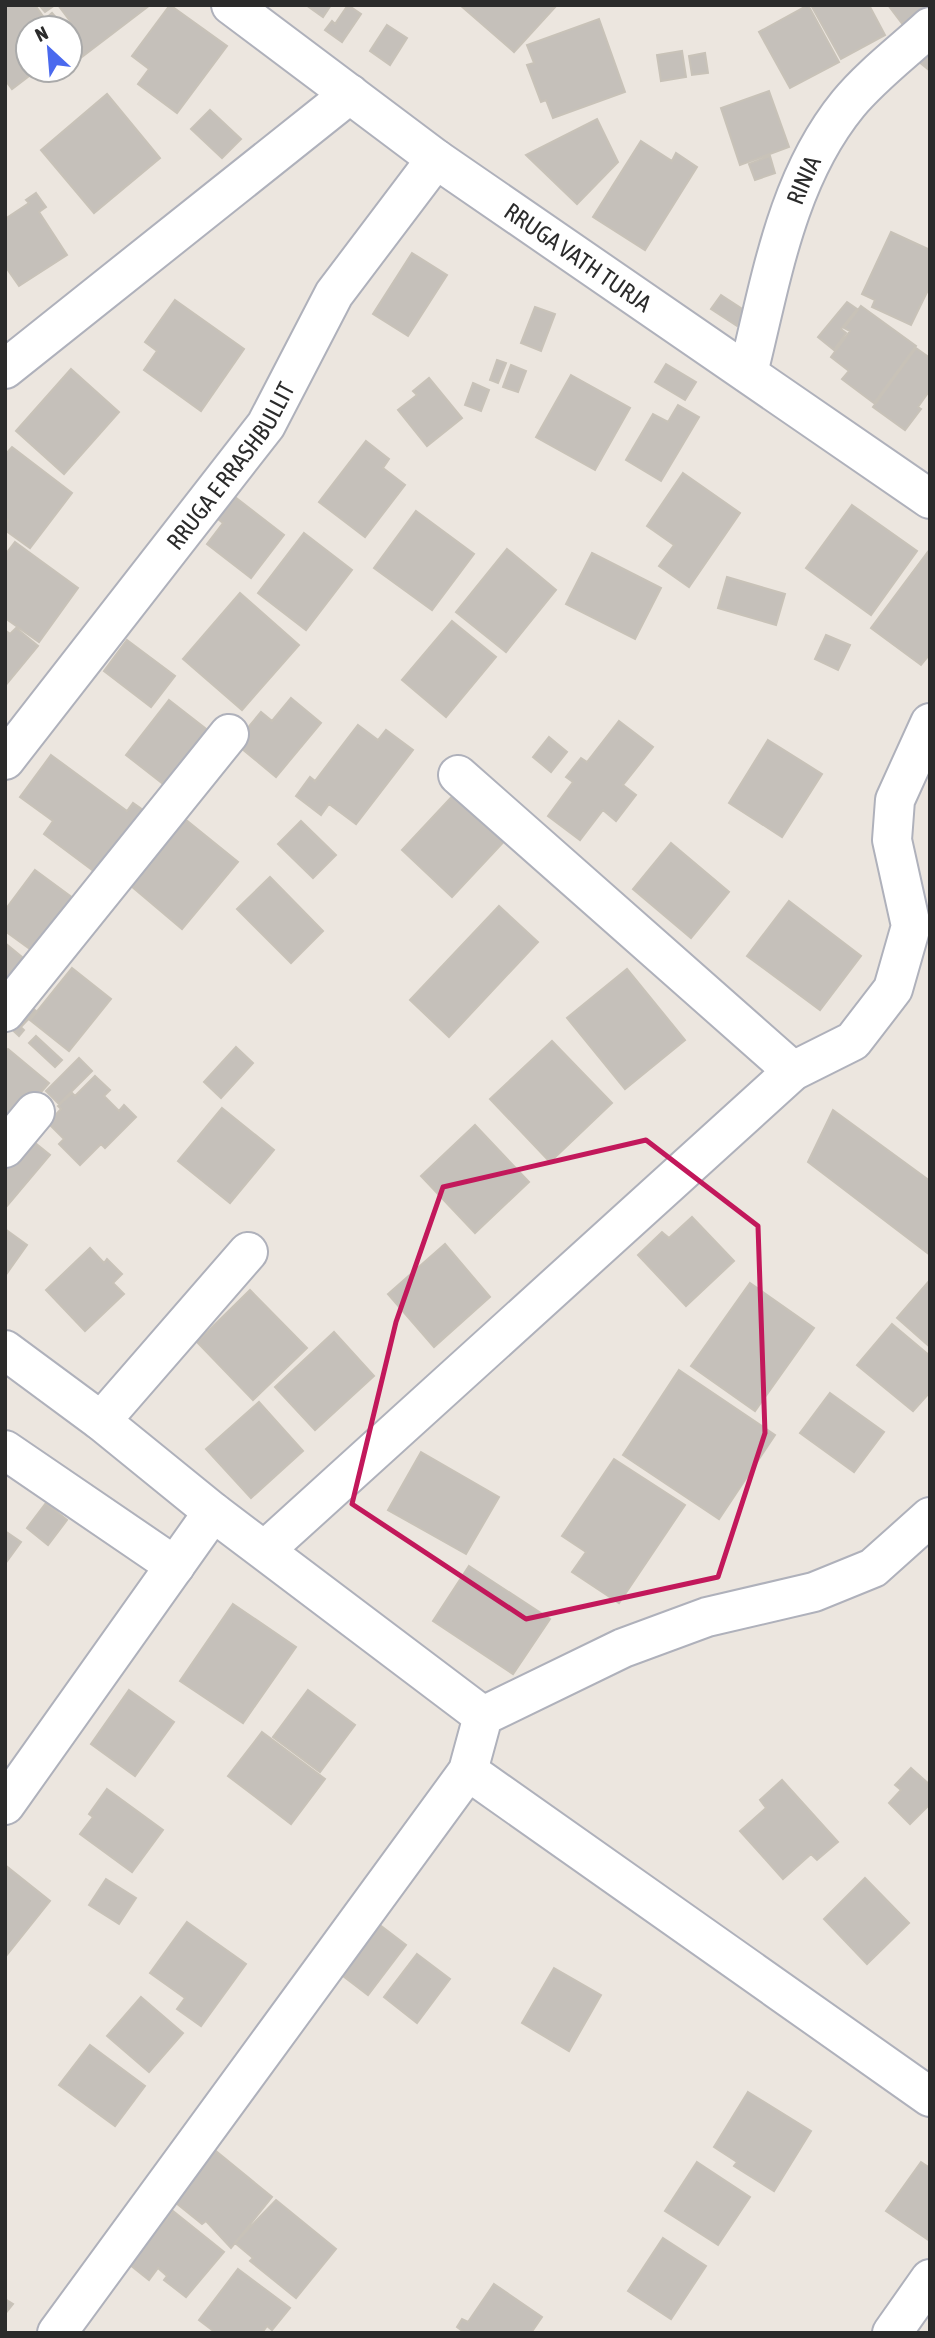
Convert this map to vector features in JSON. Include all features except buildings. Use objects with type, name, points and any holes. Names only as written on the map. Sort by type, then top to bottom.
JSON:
[{"type":"street","name":"RRUGA VATH TURJA","points":[[231,5],[436,159],[930,499]]},
{"type":"street","name":"RINIA","points":[[748,373],[789,211],[820,147],[848,104],[930,27]]},
{"type":"street","points":[[5,369],[350,94]]},
{"type":"street","name":"RRUGA E RRASHBULLIT","points":[[5,760],[266,425],[334,295],[436,159]]},
{"type":"street","points":[[265,1550],[793,1071],[853,1041],[893,989],[911,926],[892,840],[895,800],[930,723]]},
{"type":"street","points":[[5,1012],[229,734]]},
{"type":"street","points":[[458,775],[793,1071]]},
{"type":"street","points":[[5,1148],[35,1112]]},
{"type":"street","points":[[101,1421],[248,1252]]},
{"type":"street","points":[[5,1350],[101,1421],[213,1512],[483,1716]]},
{"type":"street","points":[[5,1450],[175,1566]]},
{"type":"street","points":[[5,1805],[213,1512]]},
{"type":"street","points":[[57,2333],[468,1771],[483,1716],[635,1643],[707,1616],[814,1592],[873,1568],[930,1517]]},
{"type":"street","points":[[468,1771],[930,2097]]},
{"type":"street","points":[[892,2333],[930,2278]]},
{"type":"highlighted area","points":[[646,1140],[758,1226],[765,1433],[718,1577],[526,1619],[352,1504],[396,1322],[443,1187]]}]
